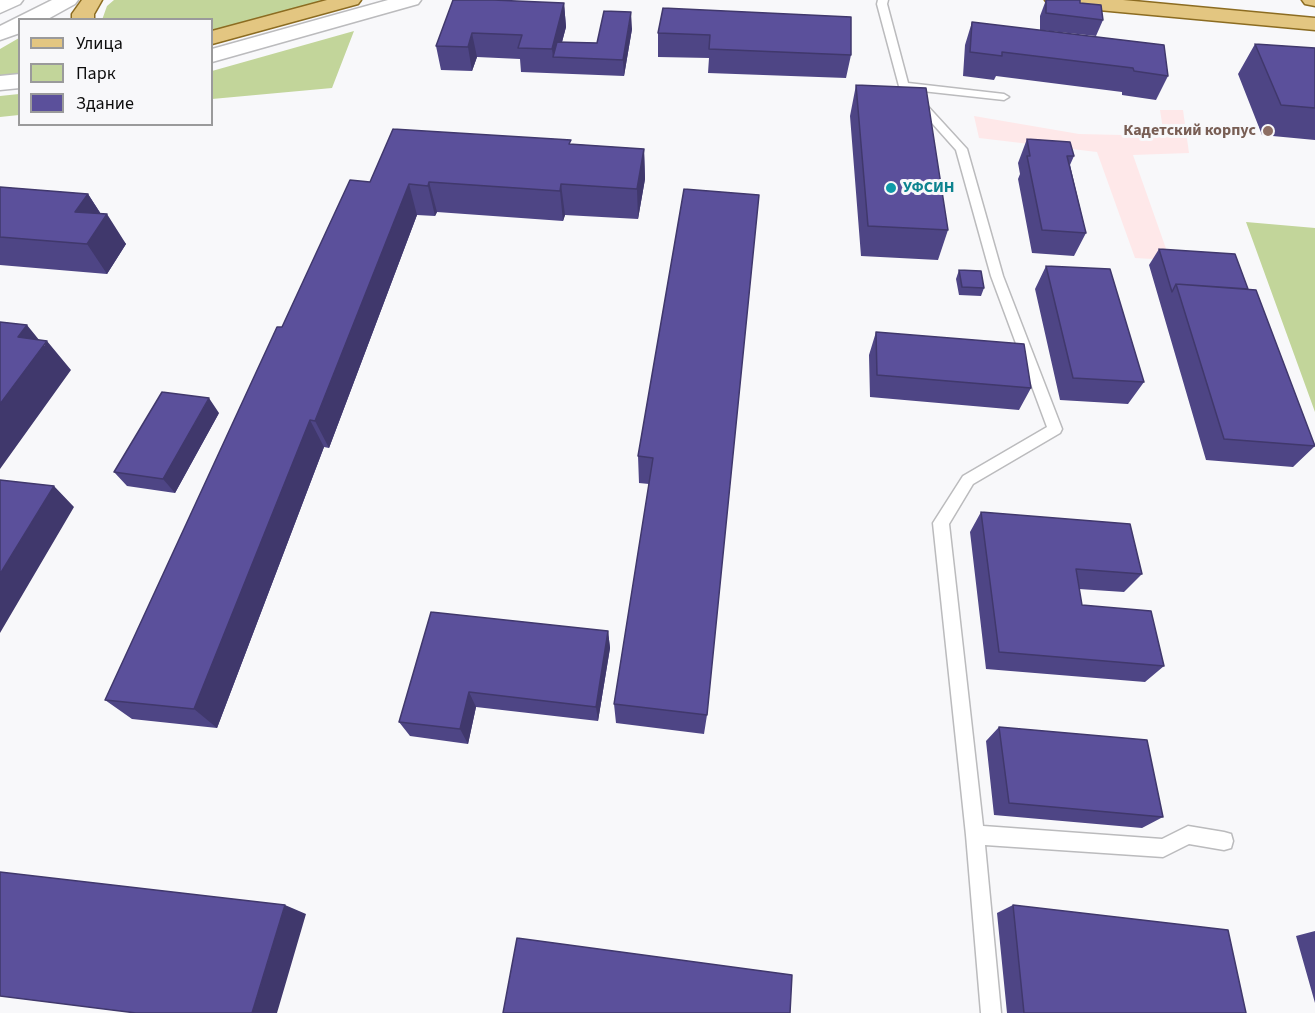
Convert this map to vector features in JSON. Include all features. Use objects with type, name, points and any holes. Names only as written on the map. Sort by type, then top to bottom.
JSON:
[{"type":"main road","points":[[0,7],[13,0]]},
{"type":"main road","points":[[33,18],[68,0]]},
{"type":"main road","points":[[83,18],[92,0]]},
{"type":"main road","points":[[213,38],[351,0]]},
{"type":"main road","points":[[213,56],[411,0]]},
{"type":"main road","points":[[1055,0],[1315,24]]},
{"type":"main road","points":[[0,34],[18,25]]},
{"type":"main road","points":[[0,83],[18,81]]},
{"type":"lane","points":[[883,0],[882,4],[904,86],[961,149],[997,276],[1055,429],[968,480],[941,523],[975,835],[991,1013]]},
{"type":"lane","points":[[904,86],[1004,97]]},
{"type":"lane","points":[[975,835],[1163,848],[1188,835],[1224,841]]},
{"type":"shaded area","points":[[1160,110],[1183,110],[1189,153],[1133,155],[1170,260],[1135,258],[1097,152],[979,138],[974,116],[1079,134],[1164,136]]},
{"type":"green space","points":[[114,0],[327,0],[213,30],[213,18],[103,18],[107,6]]},
{"type":"green space","points":[[354,31],[332,88],[213,99],[213,71]]},
{"type":"green space","points":[[18,39],[18,75],[0,76],[0,49]]},
{"type":"green space","points":[[18,94],[18,115],[0,117],[0,96]]},
{"type":"green space","points":[[1246,222],[1315,228],[1315,412]]},
{"type":"building","points":[[453,0],[564,3],[552,49],[518,48],[522,35],[472,33],[468,47],[436,46]]},
{"type":"building","points":[[1046,0],[1080,0],[1080,3],[1101,5],[1103,20],[1046,13]]},
{"type":"building","points":[[663,8],[851,17],[851,55],[709,49],[710,35],[658,33]]},
{"type":"building","points":[[604,11],[631,12],[623,60],[553,57],[557,42],[597,43]]},
{"type":"building","points":[[972,22],[1164,45],[1168,76],[1134,71],[1133,68],[1002,52],[1002,56],[970,52]]},
{"type":"building","points":[[1255,44],[1315,48],[1315,108],[1281,105]]},
{"type":"building","name":"УФСИН","points":[[856,85],[926,88],[948,230],[868,226]]},
{"type":"building","points":[[393,129],[571,140],[569,144],[644,149],[637,189],[561,184],[560,191],[429,182],[428,186],[409,184],[315,421],[310,420],[194,709],[105,700],[277,327],[282,327],[350,180],[370,182]]},
{"type":"building","points":[[1027,139],[1070,142],[1074,156],[1067,156],[1086,233],[1042,230],[1027,156],[1030,156]]},
{"type":"building","points":[[0,187],[88,194],[75,212],[107,214],[87,244],[0,237]]},
{"type":"building","points":[[684,189],[759,195],[707,715],[614,704],[653,458],[638,456]]},
{"type":"building","points":[[1159,249],[1235,254],[1248,289],[1176,284],[1172,292]]},
{"type":"building","points":[[1046,266],[1110,269],[1144,382],[1073,378]]},
{"type":"building","points":[[959,270],[981,271],[984,288],[962,287]]},
{"type":"building","points":[[1176,284],[1256,290],[1315,446],[1224,439]]},
{"type":"building","points":[[0,322],[27,325],[18,337],[47,341],[0,404]]},
{"type":"building","points":[[876,332],[1024,344],[1031,388],[877,375]]},
{"type":"building","points":[[162,392],[209,398],[163,479],[114,472]]},
{"type":"building","points":[[0,480],[54,486],[0,574]]},
{"type":"building","points":[[981,512],[1130,524],[1142,574],[1076,569],[1082,605],[1151,611],[1164,666],[999,652]]},
{"type":"building","points":[[431,612],[608,631],[596,707],[469,692],[460,729],[399,722]]},
{"type":"building","points":[[999,727],[1147,740],[1163,817],[1009,803]]},
{"type":"building","points":[[0,872],[285,905],[252,1013],[136,1013],[0,996]]},
{"type":"building","points":[[1013,905],[1228,930],[1246,1013],[1024,1013]]},
{"type":"building","points":[[517,938],[792,975],[790,1013],[503,1013]]},
{"type":"place","name":"Кадетский корпус","points":[[1268,131]]},
{"type":"place","name":"УФСИН","points":[[891,188]]}]
